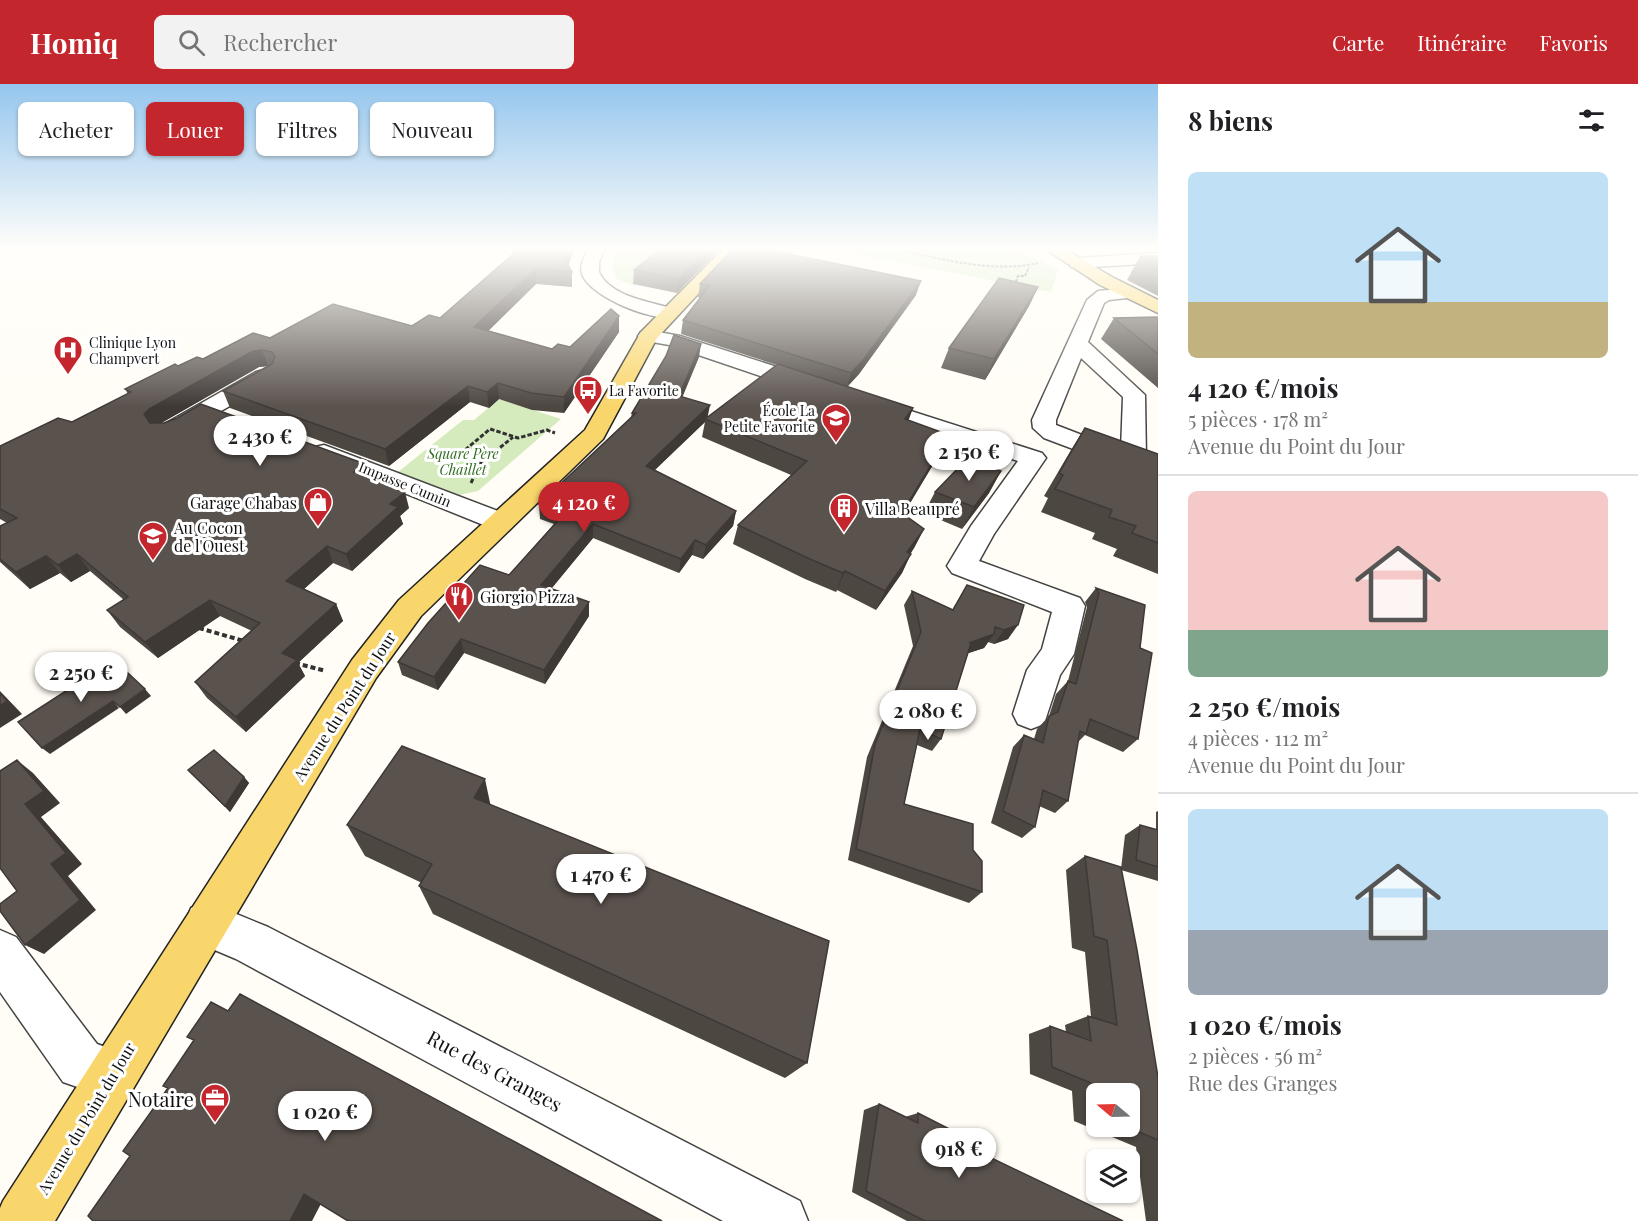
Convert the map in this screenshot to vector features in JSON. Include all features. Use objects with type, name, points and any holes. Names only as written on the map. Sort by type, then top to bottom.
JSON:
[{"type":"main road","name":"Avenue du Point du Jour","points":[[23,1221],[364,669],[410,608],[595,434],[648,336],[680,301]]},
{"type":"street","points":[[630,301],[668,313]]},
{"type":"street","points":[[1097,301],[1105,309],[1078,344],[1044,420],[1045,428],[1052,433],[1158,473]]},
{"type":"street","points":[[648,336],[673,340],[1033,458],[981,532],[962,566],[1069,606],[1057,654],[1044,669],[1031,714]]},
{"type":"street","points":[[1078,344],[1134,395],[1133,463]]},
{"type":"street","points":[[167,432],[268,374]]},
{"type":"street","points":[[207,410],[233,420]]},
{"type":"street","name":"Impasse Cumin","points":[[304,445],[501,522]]},
{"type":"street","name":"Rue des Granges","points":[[207,924],[252,943],[780,1221]]},
{"type":"street","points":[[0,953],[81,1064],[112,1074]]},
{"type":"path","points":[[480,464],[459,455],[490,429],[518,438],[547,430],[555,432]]},
{"type":"path","points":[[469,489],[480,464],[513,437]]},
{"type":"path","points":[[195,626],[251,643]]},
{"type":"path","points":[[289,661],[329,672]]},
{"type":"green space","name":"Square Père Chaillet","points":[[499,399],[561,419],[478,491],[459,495],[398,472],[463,420],[474,420]]},
{"type":"building","points":[[459,301],[502,301],[474,327],[552,349],[558,344],[570,347],[611,309],[619,316],[564,397],[531,393],[498,383],[487,392],[468,386],[385,449],[223,391],[272,364],[275,357],[272,352],[262,350],[253,351],[149,409],[144,414],[150,423],[164,423],[201,404],[365,464],[354,472],[405,492],[390,504],[398,507],[346,554],[327,546],[286,581],[336,604],[282,653],[297,660],[236,717],[195,682],[260,623],[210,600],[145,642],[107,610],[128,597],[77,554],[58,565],[46,556],[16,572],[0,559],[0,526],[17,518],[0,509],[0,446],[58,418],[72,422],[131,392],[125,389],[175,364],[178,366],[197,357],[203,359],[253,333],[270,338],[333,304],[412,326],[429,315],[440,318]]},
{"type":"building","points":[[698,301],[906,301],[851,373],[683,320]]},
{"type":"building","points":[[983,301],[1029,301],[994,359],[949,348]]},
{"type":"building","points":[[1157,317],[1158,354],[1114,318]]},
{"type":"building","points":[[674,335],[701,344],[679,396],[710,405],[646,466],[736,511],[706,545],[695,540],[681,559],[593,524],[541,585],[589,602],[544,670],[461,639],[434,677],[398,662],[428,623],[480,565],[509,575],[564,514],[539,504],[636,413],[632,413],[666,356]]},
{"type":"building","points":[[778,364],[913,408],[905,419],[949,435],[902,513],[924,529],[907,552],[911,554],[885,591],[845,571],[843,573],[812,560],[738,525],[807,461],[705,419]]},
{"type":"building","points":[[1085,428],[1158,454],[1158,543],[1132,533],[1136,526],[1109,517],[1112,510],[1055,489],[1063,475],[1059,473]]},
{"type":"building","points":[[968,458],[1001,471],[974,507],[935,492]]},
{"type":"building","points":[[967,585],[1024,605],[1018,625],[1004,630],[995,627],[994,634],[969,643],[971,643],[941,739],[920,729],[904,804],[973,824],[973,850],[982,861],[982,892],[856,849],[875,744],[921,632],[912,591],[953,610]]},
{"type":"building","points":[[1096,588],[1145,605],[1140,648],[1152,653],[1138,739],[1090,719],[1086,734],[1080,731],[1068,801],[1043,790],[1035,827],[1003,811],[1024,735],[1043,743],[1049,716],[1058,712],[1068,681],[1076,684],[1099,593]]},
{"type":"building","points":[[114,660],[145,689],[120,707],[113,701],[42,748],[18,722]]},
{"type":"building","points":[[0,693],[7,701],[0,706]]},
{"type":"building","points":[[402,746],[485,779],[474,798],[829,941],[807,1063],[419,886],[432,864],[347,825]]},
{"type":"building","points":[[214,750],[244,777],[225,806],[188,770]]},
{"type":"building","points":[[17,760],[44,791],[25,804],[66,853],[51,864],[80,900],[25,945],[0,911],[0,904],[17,891],[0,868],[0,771]]},
{"type":"building","points":[[1140,825],[1158,830],[1158,867],[1136,860]]},
{"type":"building","points":[[1085,856],[1121,867],[1158,1077],[1158,1140],[1140,1132],[1140,1083],[1091,1083],[1052,1067],[1050,1026],[1091,1041],[1088,1016],[1117,1025],[1107,940],[1094,936]]},
{"type":"building","points":[[240,994],[662,1221],[348,1221],[304,1194],[290,1221],[93,1221],[88,1216],[130,1156],[123,1151],[168,1088],[163,1086],[194,1040],[187,1037],[211,1002],[228,1011]]},
{"type":"building","points":[[879,1104],[918,1123],[918,1113],[959,1134],[958,1142],[1123,1221],[925,1221],[866,1191]]},
{"type":"place","name":"Clinique Lyon Champvert","points":[[68,376]]},
{"type":"place","name":"La Favorite","points":[[588,416]]},
{"type":"place","name":"École La Petite Favorite","points":[[836,444]]},
{"type":"place","name":"Garage Chabas","points":[[318,528]]},
{"type":"place","name":"Villa Beaupré","points":[[844,534]]},
{"type":"place","name":"Au Cocon de l'Ouest","points":[[153,562]]},
{"type":"place","name":"Giorgio Pizza","points":[[459,622]]},
{"type":"place","name":"Notaire","points":[[215,1124]]}]
